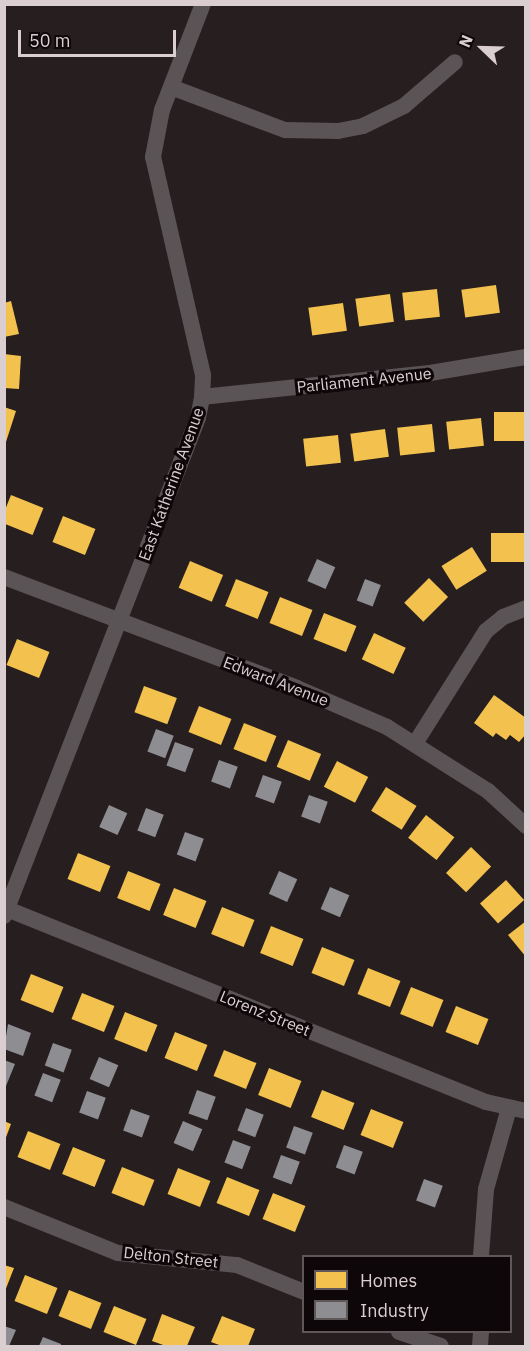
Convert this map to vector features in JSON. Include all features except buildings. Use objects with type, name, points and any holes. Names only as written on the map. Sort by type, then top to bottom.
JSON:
[{"type":"street","name":"East Katherine Avenue","points":[[6,913],[119,621],[202,397],[203,375],[154,172],[157,125],[203,4]]},
{"type":"street","points":[[171,87],[285,130],[338,131],[363,126],[404,106],[455,62]]},
{"type":"street","name":"Parliament Avenue","points":[[202,397],[430,373],[525,357]]},
{"type":"street","name":"Edward Avenue","points":[[4,577],[334,703],[416,742],[488,791],[525,826]]},
{"type":"street","points":[[416,742],[486,631],[503,617],[525,608]]},
{"type":"street","name":"Lorenz Street","points":[[6,913],[517,1109]]},
{"type":"street","points":[[481,1255],[486,1189],[517,1109]]},
{"type":"street","name":"Delton Street","points":[[4,1207],[118,1253],[237,1265],[302,1292]]},
{"type":"street","points":[[402,1333],[441,1347]]}]
